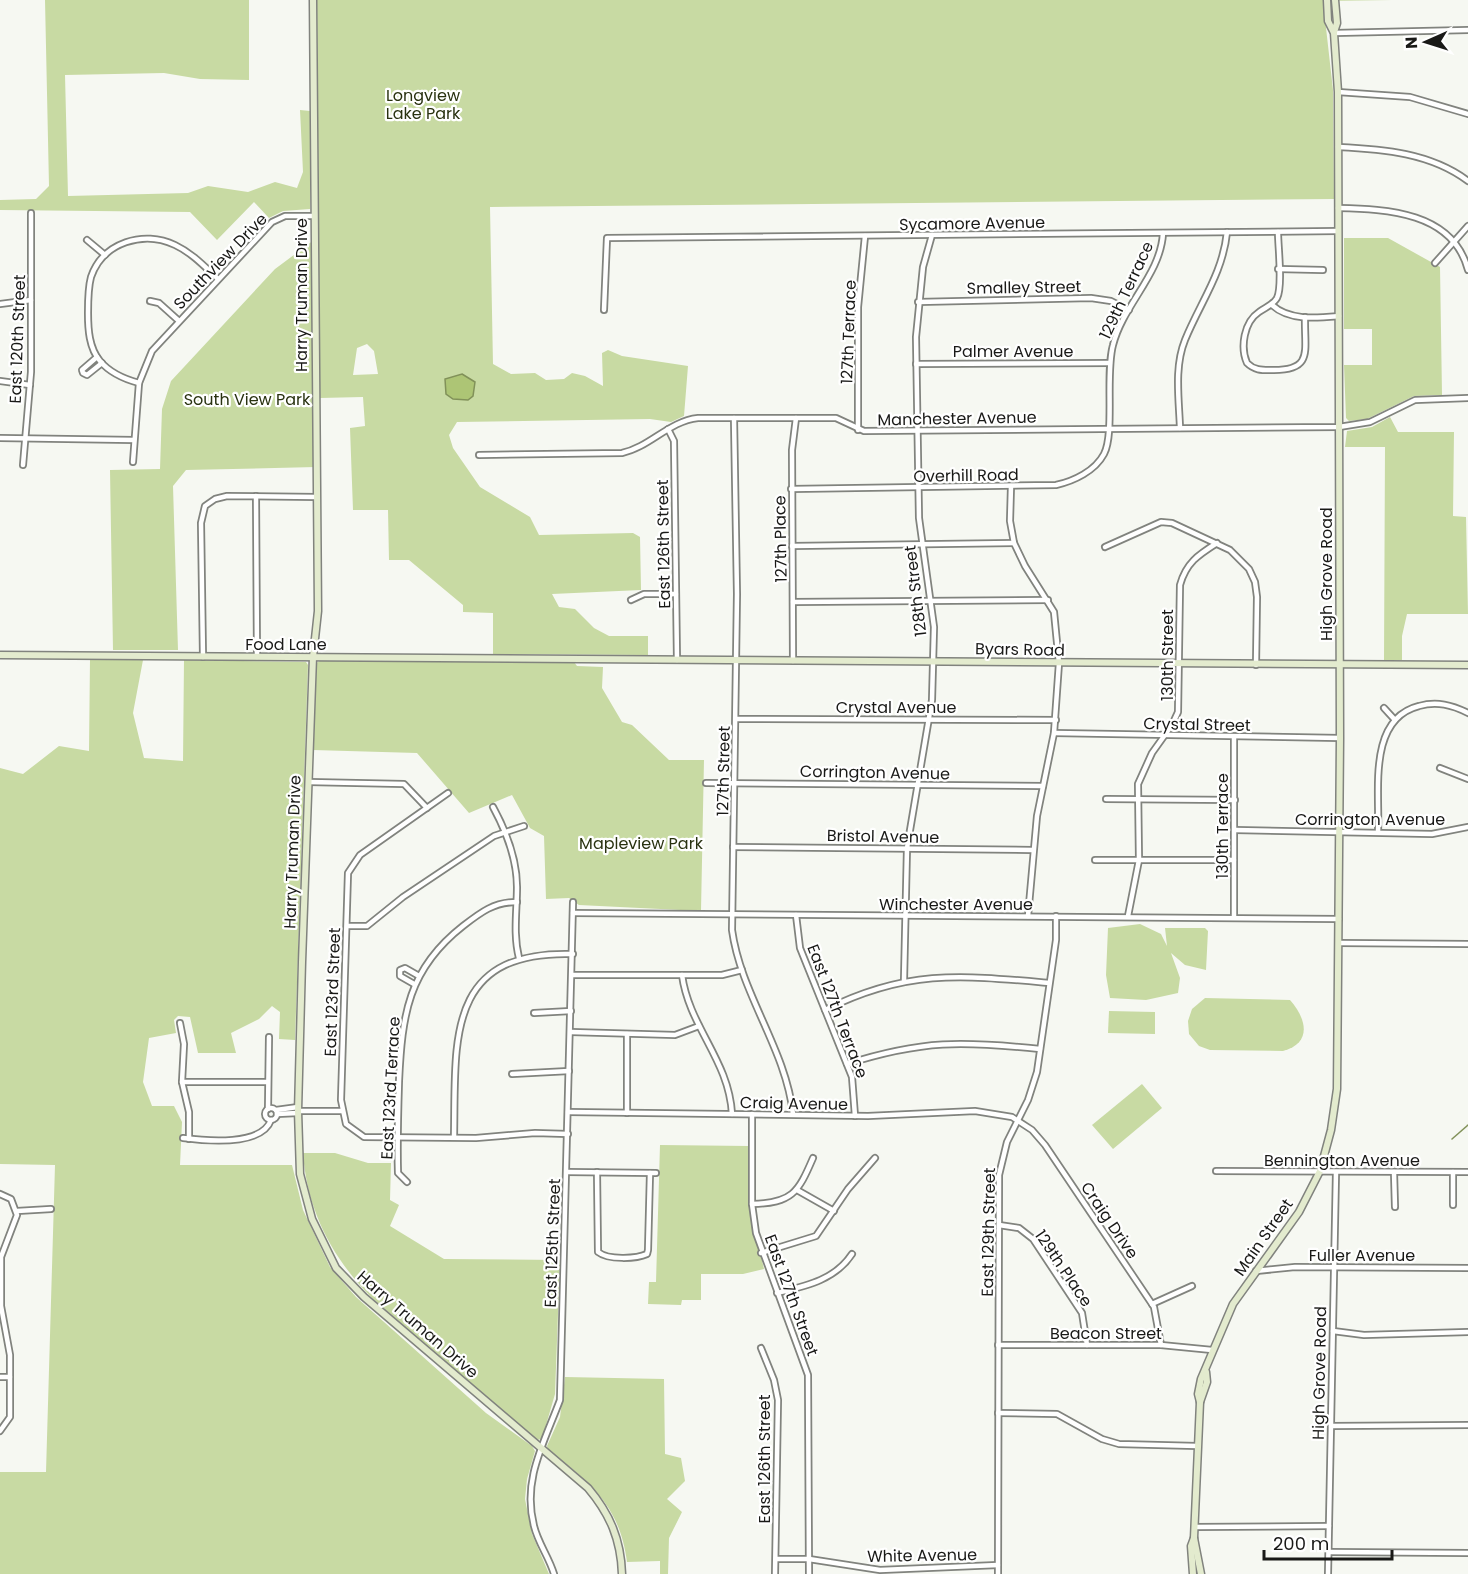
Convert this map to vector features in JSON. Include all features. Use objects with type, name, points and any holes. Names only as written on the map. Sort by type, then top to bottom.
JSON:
[{"type":"main road","name":"Harry Truman Drive","points":[[313,0],[318,611],[313,657],[298,1110],[300,1174],[312,1219],[336,1268],[364,1297],[588,1488],[606,1512],[620,1545],[622,1574]]},
{"type":"main road","name":"High Grove Road","points":[[1327,0],[1328,21],[1334,33]]},
{"type":"main road","name":"High Grove Road","points":[[1334,1116],[1338,1085],[1340,830],[1338,92],[1334,33],[1335,0]]},
{"type":"main road","name":"Food Lane","points":[[0,655],[572,659]]},
{"type":"main road","name":"Byars Road","points":[[572,659],[1340,666],[1468,665]]},
{"type":"main road","name":"Main Street","points":[[1193,1574],[1191,1546],[1195,1527],[1200,1402],[1198,1394],[1201,1379],[1233,1304],[1299,1212],[1320,1171],[1334,1116]]},
{"type":"main road","name":"Main Street","points":[[1194,1538],[1201,1574]]},
{"type":"street","points":[[1334,33],[1468,30]]},
{"type":"street","points":[[1338,92],[1410,97],[1468,114]]},
{"type":"street","points":[[1338,147],[1406,154],[1447,168],[1468,181]]},
{"type":"street","points":[[1338,208],[1405,213],[1432,224],[1454,242],[1464,257],[1468,270]]},
{"type":"street","name":"East 120th Street","points":[[23,465],[30,385],[31,213]]},
{"type":"street","name":"Southview Drive","points":[[133,462],[139,383],[152,351],[272,222],[285,216],[314,216]]},
{"type":"street","points":[[1435,263],[1468,226]]},
{"type":"street","name":"Sycamore Avenue","points":[[604,310],[607,238],[1338,231]]},
{"type":"street","points":[[1180,428],[1178,373],[1181,352],[1221,267],[1227,232]]},
{"type":"street","points":[[1278,232],[1279,293],[1272,305],[1255,316],[1246,332],[1244,356],[1255,369],[1290,370],[1300,365],[1304,357],[1305,317]]},
{"type":"street","name":"129th Terrace","points":[[1108,428],[1110,363],[1114,340],[1160,251],[1163,233]]},
{"type":"street","name":"128th Street","points":[[904,980],[907,848],[917,784],[931,719],[934,662],[932,601],[922,544],[918,487],[916,364],[918,302],[923,267],[932,235]]},
{"type":"street","name":"127th Terrace","points":[[858,430],[858,307],[865,236]]},
{"type":"street","points":[[139,383],[120,376],[102,363],[97,357],[88,328],[91,276],[105,255],[129,240],[156,238],[188,252],[218,279]]},
{"type":"street","points":[[87,240],[105,255]]},
{"type":"street","points":[[1278,269],[1323,270]]},
{"type":"street","name":"Smalley Street","points":[[918,302],[1091,298],[1116,303],[1129,310]]},
{"type":"street","points":[[0,304],[31,300]]},
{"type":"street","name":"Southview Drive","points":[[150,302],[159,303],[179,321]]},
{"type":"street","points":[[1272,305],[1284,314],[1305,317],[1339,316]]},
{"type":"street","points":[[97,357],[82,370],[83,373],[87,375],[102,363]]},
{"type":"street","name":"Palmer Avenue","points":[[916,364],[1110,363]]},
{"type":"street","points":[[0,381],[30,385]]},
{"type":"street","name":"Manchester Avenue","points":[[479,455],[622,453],[639,448],[668,429],[689,419],[836,418],[858,430],[1339,427],[1370,422],[1415,400],[1468,398]]},
{"type":"street","name":"127th Street","points":[[734,418],[736,661],[732,914],[734,946],[787,1081],[793,1114]]},
{"type":"street","name":"127th Place","points":[[793,661],[791,489],[796,418]]},
{"type":"street","name":"Overhill Road","points":[[791,489],[1056,485],[1081,476],[1104,454],[1108,428]]},
{"type":"street","name":"East 126th Street","points":[[668,429],[674,441],[677,660]]},
{"type":"street","points":[[0,438],[134,440]]},
{"type":"street","points":[[1011,486],[1010,521],[1014,543],[1025,566],[1048,600],[1057,622],[1059,663],[1056,720],[1032,850],[1028,915]]},
{"type":"street","points":[[203,657],[201,523],[208,503],[227,496],[317,497]]},
{"type":"street","points":[[256,496],[257,657]]},
{"type":"street","points":[[1105,547],[1151,524],[1161,522],[1172,523],[1217,543],[1241,558],[1255,582],[1257,597],[1256,665]]},
{"type":"street","points":[[792,546],[1014,543]]},
{"type":"street","name":"130th Street","points":[[1128,916],[1139,860],[1137,800],[1140,778],[1178,712],[1179,597],[1182,577],[1193,558],[1217,543]]},
{"type":"street","points":[[631,600],[644,594],[676,594]]},
{"type":"street","points":[[793,602],[1048,600]]},
{"type":"street","points":[[1378,832],[1379,761],[1385,737],[1395,720],[1415,707],[1428,704],[1441,704],[1468,713]]},
{"type":"street","points":[[1384,708],[1395,720]]},
{"type":"street","name":"Crystal Avenue","points":[[736,719],[1056,720]]},
{"type":"street","name":"Crystal Street","points":[[1054,733],[1340,738]]},
{"type":"street","name":"130th Terrace","points":[[1234,737],[1234,916]]},
{"type":"street","points":[[1440,768],[1468,779]]},
{"type":"street","points":[[309,782],[404,784],[427,808],[448,793]]},
{"type":"street","name":"Corrington Avenue","points":[[706,783],[1042,786]]},
{"type":"street","points":[[1106,799],[1235,800]]},
{"type":"street","points":[[493,807],[504,831],[515,868],[517,902],[515,936],[519,958]]},
{"type":"street","name":"East 123rd Street","points":[[342,1111],[348,873],[360,855],[427,808]]},
{"type":"street","points":[[347,926],[367,926],[403,897],[504,831],[524,826]]},
{"type":"street","name":"Corrington Avenue","points":[[1235,830],[1340,830],[1432,834],[1468,827]]},
{"type":"street","name":"Bristol Avenue","points":[[733,847],[1032,850]]},
{"type":"street","points":[[1095,860],[1234,860]]},
{"type":"street","name":"East 123rd Terrace","points":[[407,1182],[398,1173],[397,1137],[401,1032],[414,984],[442,944],[483,910],[499,903],[517,902]]},
{"type":"street","name":"East 125th Street","points":[[554,1574],[550,1560],[538,1538],[531,1511],[531,1474],[560,1400],[573,902]]},
{"type":"street","name":"Winchester Avenue","points":[[573,913],[1234,916],[1339,919]]},
{"type":"street","name":"East 127th Terrace","points":[[796,915],[800,948],[855,1087],[855,1116]]},
{"type":"street","name":"East 129th Street","points":[[998,1574],[1001,1164],[1007,1142],[1033,1085],[1056,940],[1056,916]]},
{"type":"street","points":[[1339,943],[1468,944]]},
{"type":"street","points":[[454,1137],[456,1041],[462,1018],[471,998],[483,982],[499,968],[519,958],[543,953],[573,954]]},
{"type":"street","points":[[414,984],[400,976],[400,970],[405,968],[419,975]]},
{"type":"street","points":[[572,975],[722,975],[742,970]]},
{"type":"street","points":[[682,975],[688,1003],[726,1076],[732,1114]]},
{"type":"street","points":[[825,1010],[861,993],[904,980],[978,976],[1049,983]]},
{"type":"street","points":[[534,1013],[571,1011]]},
{"type":"street","points":[[180,1023],[184,1044],[182,1082],[189,1112],[186,1138],[248,1139],[263,1133],[276,1112]]},
{"type":"street","points":[[571,1032],[675,1035],[699,1026]]},
{"type":"street","points":[[627,1034],[627,1113]]},
{"type":"street","points":[[269,1037],[266,1115],[271,1120]]},
{"type":"street","points":[[847,1064],[892,1050],[938,1043],[976,1043],[1040,1049]]},
{"type":"street","points":[[512,1074],[569,1071]]},
{"type":"street","points":[[182,1082],[267,1083]]},
{"type":"street","points":[[268,1109],[276,1112],[342,1111],[346,1124],[356,1134],[364,1137],[498,1137],[535,1133],[568,1134]]},
{"type":"street","name":"Craig Avenue","points":[[568,1112],[855,1116],[975,1111],[1017,1119]]},
{"type":"street","name":"East 127th Street","points":[[752,1114],[752,1204],[761,1254],[808,1375],[809,1559]]},
{"type":"street","name":"Craig Drive","points":[[1017,1119],[1045,1145],[1152,1304],[1161,1345]]},
{"type":"street","points":[[752,1204],[778,1202],[797,1190],[813,1158]]},
{"type":"street","points":[[761,1254],[816,1236],[875,1158]]},
{"type":"street","name":"Bennington Avenue","points":[[1216,1171],[1468,1172]]},
{"type":"street","points":[[567,1172],[597,1172],[653,1173],[647,1254],[604,1256],[598,1252],[597,1172]]},
{"type":"street","name":"High Grove Road","points":[[1328,1574],[1336,1172]]},
{"type":"street","points":[[1394,1172],[1395,1207]]},
{"type":"street","points":[[1453,1172],[1453,1205]]},
{"type":"street","points":[[797,1190],[834,1211]]},
{"type":"street","points":[[0,1194],[11,1199],[17,1211],[1,1256],[1,1306],[10,1355],[10,1417],[0,1431]]},
{"type":"street","points":[[17,1211],[51,1209]]},
{"type":"street","name":"129th Place","points":[[999,1226],[1018,1228],[1034,1239],[1083,1313],[1087,1345]]},
{"type":"street","points":[[777,1293],[822,1281],[847,1262],[852,1254]]},
{"type":"street","name":"Fuller Avenue","points":[[1256,1271],[1334,1267],[1468,1268]]},
{"type":"street","points":[[1152,1304],[1192,1286]]},
{"type":"street","points":[[1333,1331],[1364,1335],[1468,1332]]},
{"type":"street","name":"Beacon Street","points":[[998,1345],[1161,1345],[1212,1350]]},
{"type":"street","name":"East 126th Street","points":[[761,1347],[774,1380],[778,1400],[776,1574]]},
{"type":"street","points":[[0,1377],[10,1377]]},
{"type":"street","points":[[998,1413],[1057,1414],[1102,1439],[1119,1444],[1197,1446]]},
{"type":"street","points":[[1331,1426],[1468,1425]]},
{"type":"street","points":[[1195,1527],[1329,1526]]},
{"type":"street","points":[[1329,1552],[1468,1553]]},
{"type":"street","name":"White Avenue","points":[[776,1559],[809,1559],[880,1570],[998,1565]]},
{"type":"street","points":[[809,1559],[809,1574]]},
{"type":"green space","points":[[45,0],[249,0],[249,80],[200,79],[164,73],[65,75],[68,196],[188,193],[208,186],[248,192],[275,182],[297,188],[303,172],[300,110],[310,111],[310,209],[283,211],[269,218],[254,202],[217,240],[190,212],[0,210],[0,200],[36,199],[49,186]]},
{"type":"green space","name":"Longview Lake Park","points":[[317,0],[1392,0],[1323,1],[1333,90],[1334,199],[490,207],[493,364],[511,374],[535,373],[546,380],[564,379],[572,373],[585,376],[603,386],[602,353],[608,350],[622,356],[688,366],[684,416],[671,422],[650,419],[457,422],[449,435],[453,448],[480,487],[530,517],[539,535],[633,533],[640,537],[641,590],[552,594],[559,607],[575,609],[594,628],[609,636],[648,636],[648,655],[493,654],[493,613],[463,612],[463,605],[409,560],[389,560],[388,510],[353,510],[350,428],[365,426],[363,397],[320,398]],"holes":[[[367,344],[374,351],[378,374],[353,375],[357,348]]]},
{"type":"green space","points":[[1344,238],[1388,238],[1440,267],[1442,395],[1414,396],[1367,419],[1349,421],[1346,418],[1344,365],[1372,365],[1372,329],[1344,329]]},
{"type":"green space","name":"South View Park","points":[[314,240],[316,467],[186,470],[173,486],[178,650],[113,650],[110,470],[160,469],[162,409],[171,381],[275,269]]},
{"type":"green space","points":[[1390,417],[1398,432],[1454,432],[1453,516],[1466,517],[1468,614],[1407,614],[1402,636],[1402,660],[1384,660],[1385,447],[1345,447],[1347,431],[1372,427]]},
{"type":"green space","points":[[90,659],[143,660],[133,713],[144,758],[183,761],[184,660],[306,662],[308,665],[295,1040],[279,1039],[280,1012],[272,1006],[259,1019],[231,1033],[236,1053],[198,1053],[190,1017],[178,1016],[174,1020],[176,1033],[149,1038],[143,1082],[152,1106],[174,1106],[182,1122],[180,1165],[292,1165],[303,1210],[330,1267],[356,1297],[486,1413],[532,1446],[535,1451],[527,1479],[525,1499],[532,1534],[549,1574],[0,1574],[0,1472],[46,1472],[55,1165],[0,1164],[0,768],[23,774],[59,746],[89,751]]},
{"type":"green space","name":"Mapleview Park","points":[[320,661],[574,662],[577,666],[603,667],[602,688],[622,722],[632,725],[669,760],[704,760],[701,911],[579,905],[569,898],[546,899],[544,836],[530,828],[512,795],[469,813],[417,753],[313,750],[316,663]]},
{"type":"green space","points":[[1140,924],[1161,934],[1167,946],[1165,928],[1205,928],[1208,931],[1206,970],[1185,965],[1171,953],[1180,978],[1178,993],[1146,1000],[1110,998],[1106,975],[1108,928]]},
{"type":"green space","points":[[1205,998],[1290,1000],[1303,1022],[1303,1036],[1293,1047],[1283,1051],[1210,1050],[1199,1046],[1189,1034],[1188,1021],[1192,1009]]},
{"type":"green space","points":[[1109,1011],[1155,1012],[1155,1034],[1108,1033]]},
{"type":"green space","points":[[1142,1084],[1162,1108],[1113,1149],[1092,1125]]},
{"type":"green space","points":[[660,1145],[749,1146],[749,1205],[764,1269],[743,1274],[701,1274],[701,1300],[682,1300],[681,1305],[648,1304],[649,1282],[656,1282]]},
{"type":"green space","points":[[303,1153],[335,1153],[368,1163],[391,1163],[390,1200],[399,1205],[390,1226],[444,1259],[560,1260],[555,1394],[542,1439],[537,1440],[533,1437],[372,1298],[358,1283],[324,1232],[310,1194]]},
{"type":"green space","points":[[565,1377],[664,1379],[665,1454],[681,1458],[685,1481],[667,1499],[682,1512],[669,1538],[668,1574],[660,1574],[660,1561],[627,1562],[618,1525],[601,1497],[577,1473],[548,1450],[547,1446],[560,1417]]},
{"type":"shaded area","points":[[462,374],[475,382],[473,396],[468,400],[453,399],[446,394],[445,379]]},
{"type":"waterway","points":[[1452,1139],[1468,1125]]}]
